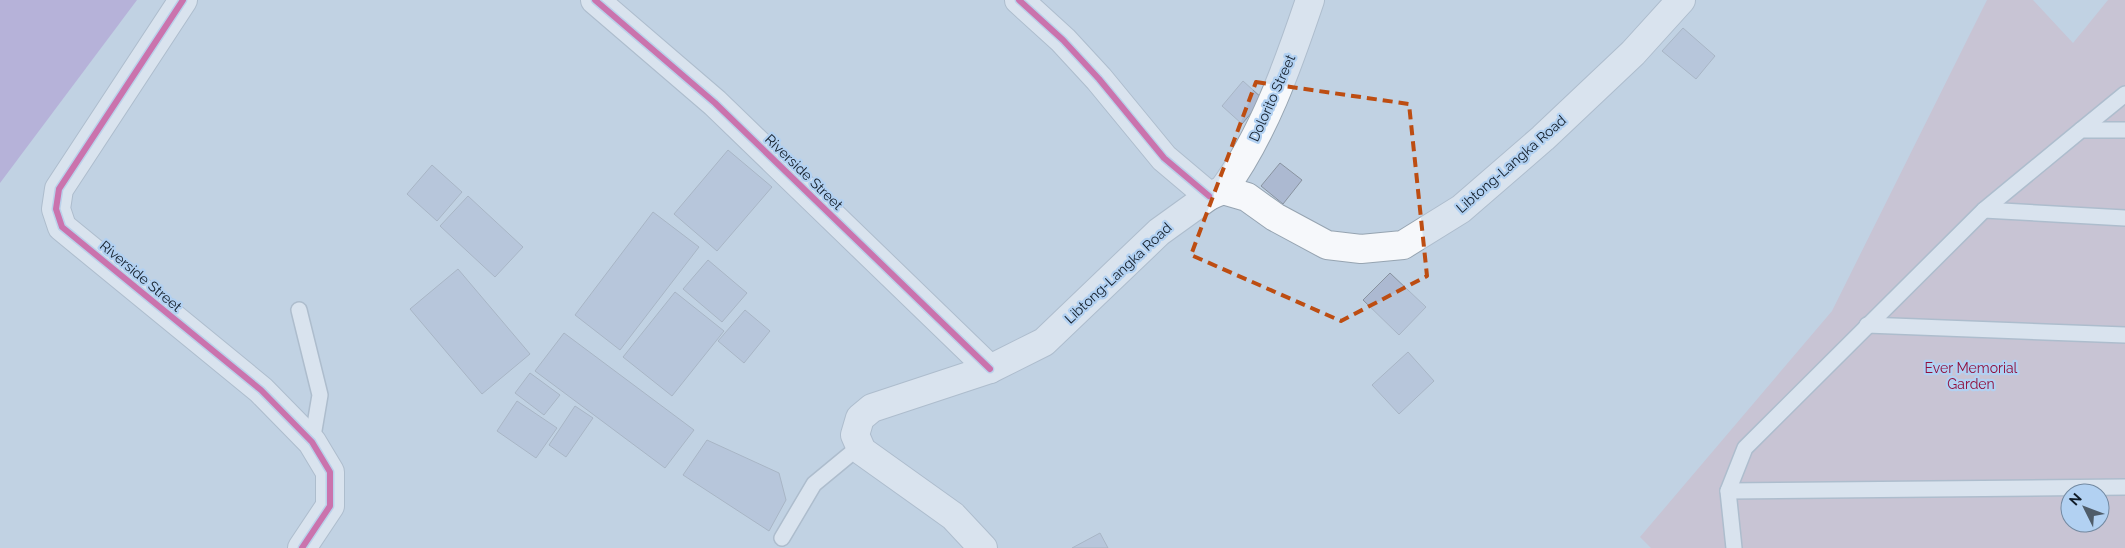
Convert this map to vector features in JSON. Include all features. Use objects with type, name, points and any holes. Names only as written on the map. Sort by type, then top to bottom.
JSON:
[{"type":"street","name":"Riverside Street","points":[[183,0],[59,189],[56,209],[62,227],[261,390],[312,442],[330,472],[330,506],[302,548]]},
{"type":"street","name":"Riverside Street","points":[[595,0],[714,103],[990,369]]},
{"type":"street","points":[[1019,0],[1063,40],[1099,79],[1164,158],[1216,193]]},
{"type":"street","name":"Dolorito Street","points":[[1216,193],[1240,167],[1286,72],[1310,0]]},
{"type":"street","name":"Libtong-Langka Road","points":[[860,446],[855,435],[860,418],[872,408],[990,369],[1044,342],[1159,232],[1216,193],[1247,197],[1275,217],[1327,245],[1361,249],[1403,245],[1461,210],[1633,54],[1682,0]]},
{"type":"street","points":[[860,446],[874,462],[952,516],[983,548]]},
{"type":"lane","points":[[1734,548],[1728,491],[1745,448],[1984,210],[2125,94]]},
{"type":"lane","points":[[2081,130],[2125,130]]},
{"type":"lane","points":[[1984,210],[2125,218]]},
{"type":"lane","points":[[299,310],[320,395],[312,442]]},
{"type":"lane","points":[[1867,325],[2125,335]]},
{"type":"lane","points":[[782,538],[814,484],[860,446]]},
{"type":"lane","points":[[1728,491],[2125,486]]},
{"type":"highlighted area","points":[[1256,82],[1409,104],[1427,276],[1341,321],[1191,255]]},
{"type":"green space","name":"Ever Memorial Garden","points":[[1987,0],[2033,0],[2073,43],[2108,0],[2125,0],[2125,548],[1651,548],[1640,537],[1832,311]]},
{"type":"shaded area","points":[[0,0],[137,0],[0,183]]},
{"type":"building","points":[[1683,28],[1715,56],[1696,79],[1662,51]]},
{"type":"building","points":[[1243,81],[1263,99],[1242,124],[1222,106]]},
{"type":"building","points":[[728,150],[772,187],[717,251],[674,214]]},
{"type":"building","points":[[1280,163],[1302,180],[1283,204],[1261,186]]},
{"type":"building","points":[[432,165],[462,192],[437,221],[407,194]]},
{"type":"building","points":[[468,196],[523,247],[495,277],[440,226]]},
{"type":"building","points":[[653,212],[699,247],[620,350],[575,315]]},
{"type":"building","points":[[708,260],[747,293],[722,322],[683,289]]},
{"type":"building","points":[[458,269],[530,354],[482,394],[410,309]]},
{"type":"building","points":[[1390,273],[1426,307],[1399,335],[1363,300]]},
{"type":"building","points":[[675,292],[724,331],[672,396],[623,357]]},
{"type":"building","points":[[745,310],[770,331],[744,363],[718,341]]},
{"type":"building","points":[[564,333],[694,430],[665,468],[535,371]]},
{"type":"building","points":[[1408,352],[1434,381],[1399,414],[1372,385]]},
{"type":"building","points":[[530,373],[560,395],[544,415],[515,393]]},
{"type":"building","points":[[517,401],[557,428],[536,458],[497,431]]},
{"type":"building","points":[[575,406],[593,418],[566,457],[549,445]]},
{"type":"building","points":[[707,440],[779,473],[786,500],[769,531],[683,475]]},
{"type":"building","points":[[1100,533],[1108,548],[1072,548]]},
{"type":"cycle path","points":[[183,0],[59,189],[56,209],[62,227],[261,390],[312,442],[330,472],[330,506],[302,548]]},
{"type":"cycle path","points":[[595,0],[715,103],[990,369]]},
{"type":"cycle path","points":[[1019,0],[1063,40],[1099,79],[1164,158],[1209,196]]}]
